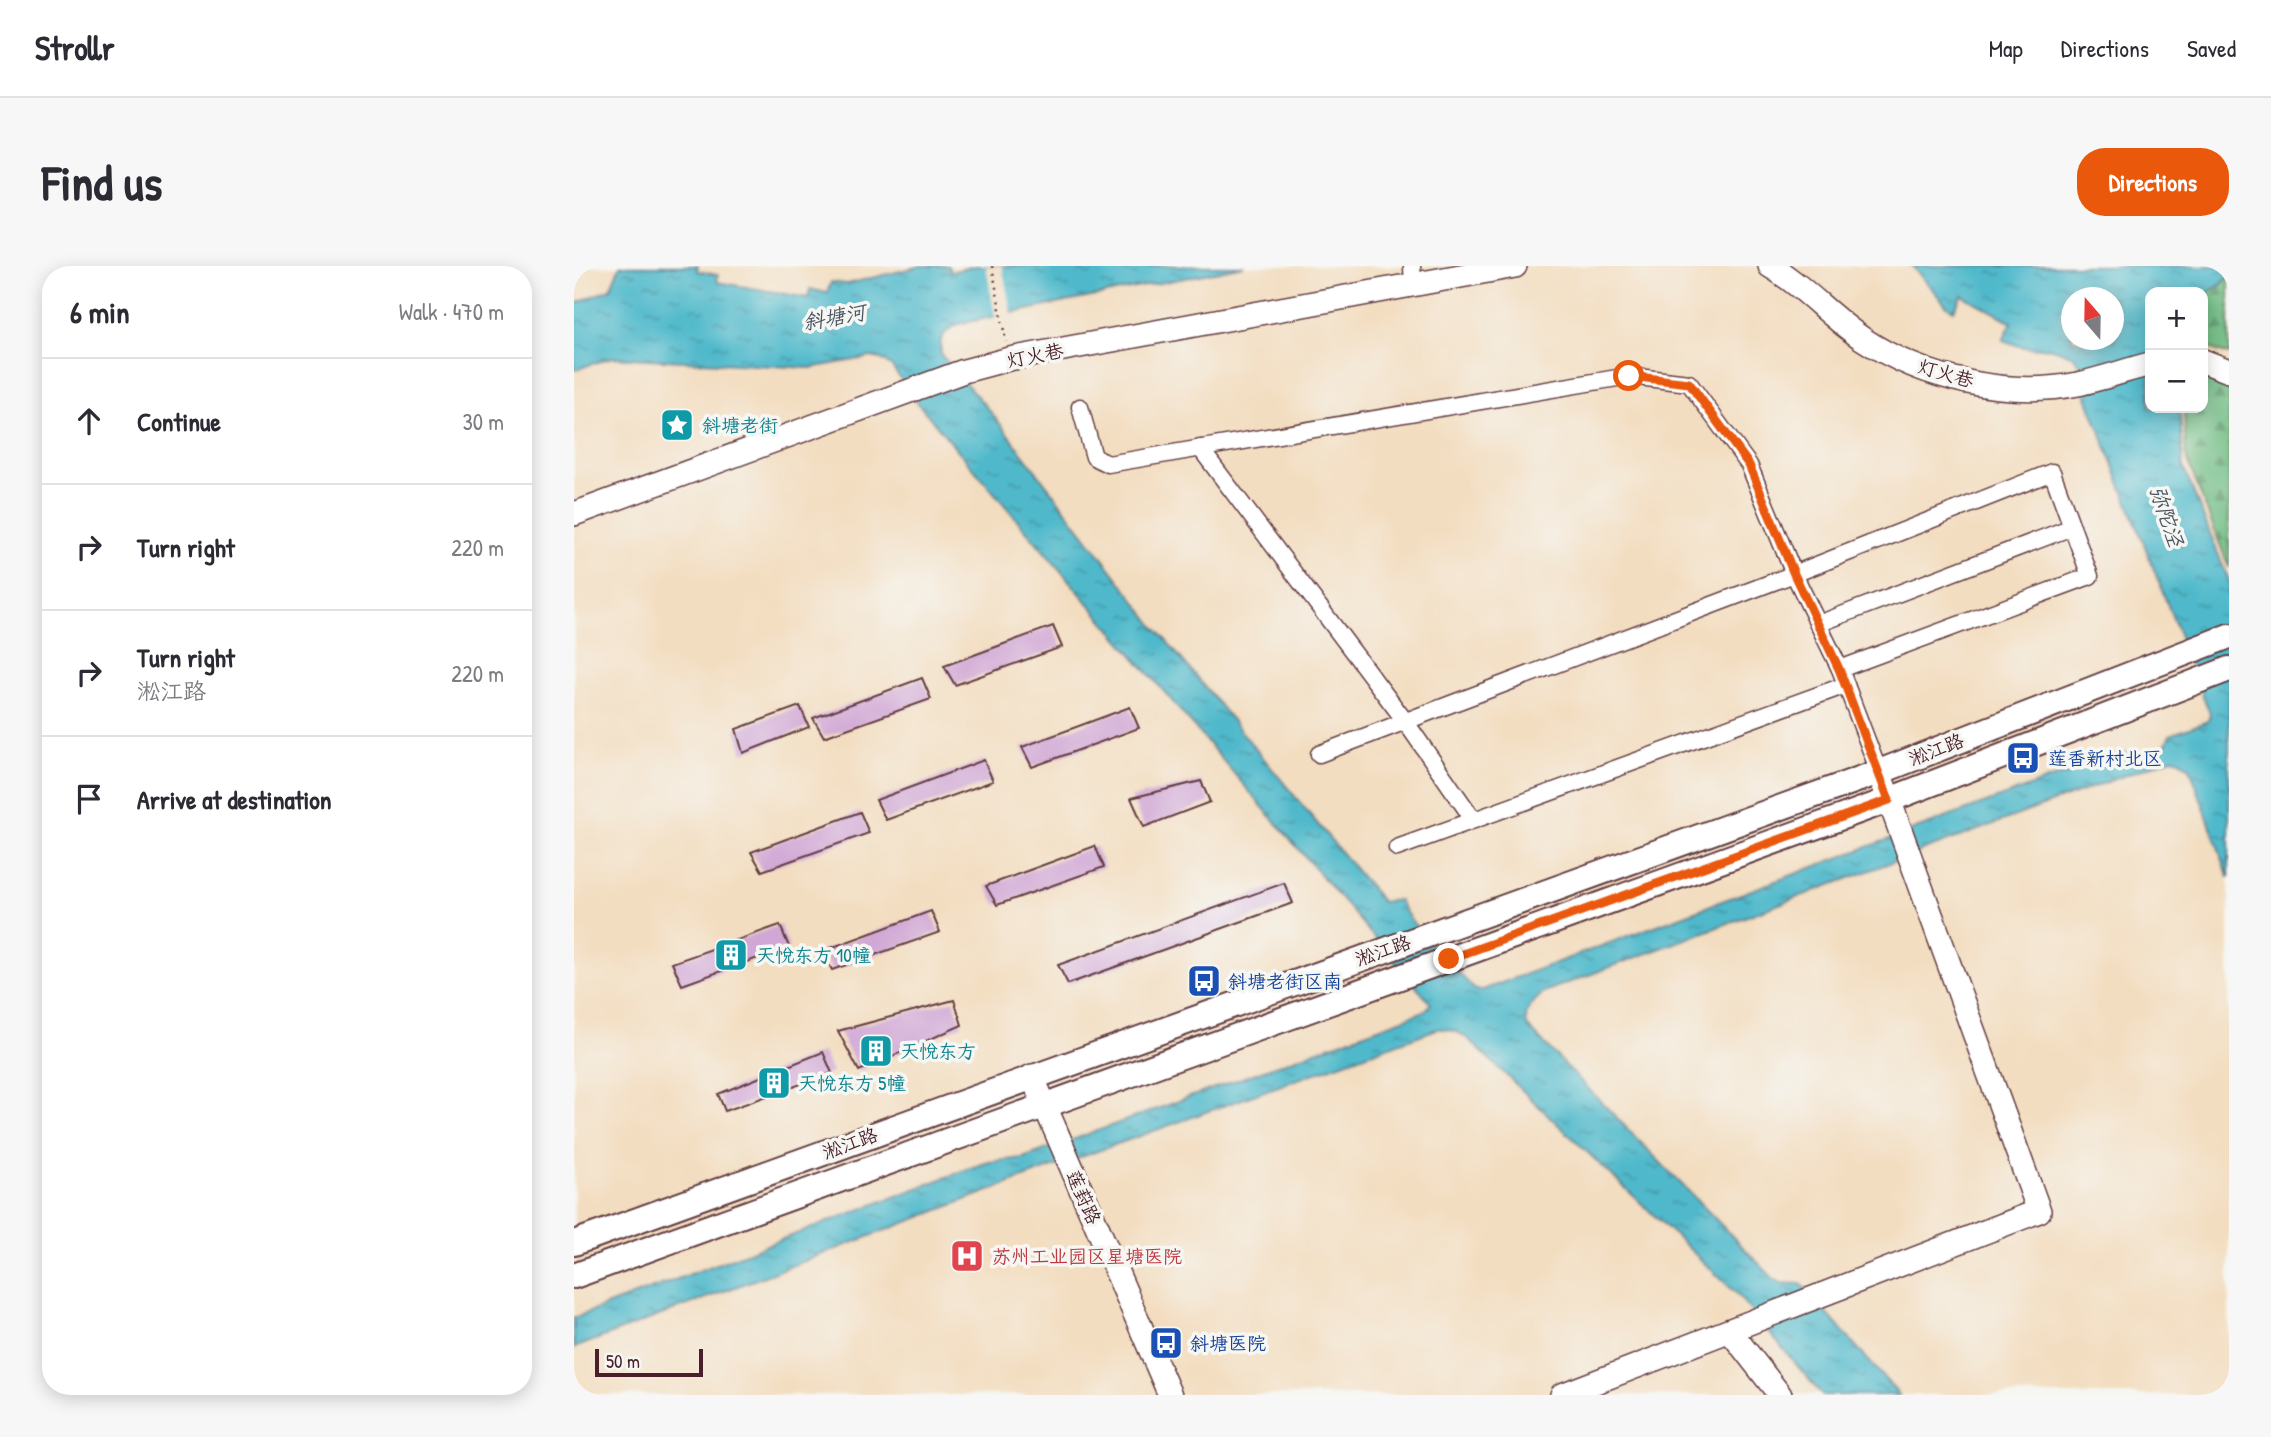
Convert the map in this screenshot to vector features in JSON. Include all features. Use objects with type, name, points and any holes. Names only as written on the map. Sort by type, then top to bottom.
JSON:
[{"type":"main road","name":"淞江路","points":[[574,1244],[1032,1076],[1879,772],[2229,636]]},
{"type":"main road","name":"淞江路","points":[[574,1276],[1889,800],[2229,669]]},
{"type":"street","name":"灯火巷","points":[[574,514],[964,371],[1009,359],[1413,276],[1515,266]]},
{"type":"street","name":"灯火巷","points":[[1770,266],[1782,272],[1864,340],[1903,360],[1971,383],[2008,387],[2077,384],[2145,365]]},
{"type":"street","points":[[2208,362],[2229,371]]},
{"type":"street","points":[[1080,407],[1090,449],[1099,461],[1108,464],[1629,376],[1689,383],[1749,465],[1794,574],[1846,685],[2039,1211],[1562,1395]]},
{"type":"street","points":[[1200,448],[1405,722],[1474,819]]},
{"type":"street","points":[[1319,754],[1794,574],[2052,472],[2090,576],[1839,669]]},
{"type":"street","points":[[1818,624],[2072,527]]},
{"type":"street","points":[[1397,848],[1846,685]]},
{"type":"street","name":"莲葑路","points":[[1032,1076],[1170,1395]]},
{"type":"street","points":[[1730,1331],[1780,1395]]},
{"type":"path","points":[[992,266],[1004,332]]},
{"type":"green space","points":[[2229,276],[2229,355],[2208,348],[2208,292],[2220,286]]},
{"type":"green space","points":[[2208,378],[2229,390],[2229,568],[2186,456],[2184,413],[2208,413]]},
{"type":"water","points":[[620,266],[698,266],[697,271],[718,275],[717,282],[808,298],[810,289],[827,293],[831,282],[847,284],[921,266],[948,266],[950,272],[975,266],[1244,266],[958,324],[942,337],[942,356],[994,416],[1155,627],[1382,902],[1399,900],[1433,946],[1474,989],[1480,991],[2123,752],[2139,758],[2164,748],[2170,735],[2208,721],[2210,714],[2087,397],[2080,365],[2074,356],[2056,349],[2022,347],[2003,340],[2012,322],[1962,295],[1954,310],[1947,306],[1912,266],[2229,266],[2224,281],[2208,292],[2208,287],[2145,287],[2145,413],[2180,413],[2183,466],[2229,581],[2229,878],[2190,768],[2178,759],[2171,758],[1546,991],[1530,1006],[1526,1015],[1527,1026],[1773,1278],[1781,1283],[1801,1284],[1899,1395],[1822,1395],[1736,1293],[1467,1038],[1453,1030],[1441,1029],[1034,1174],[574,1348],[574,1318],[973,1167],[1023,1158],[1425,1011],[1431,1004],[920,406],[892,367],[881,359],[871,357],[810,368],[612,357],[574,370],[574,304],[610,289]]},
{"type":"pier","points":[[986,266],[1002,266],[1012,317],[996,320]]},
{"type":"building","points":[[1053,626],[1062,647],[955,685],[944,666]]},
{"type":"building","points":[[922,678],[931,699],[824,737],[813,718]]},
{"type":"building","points":[[800,706],[809,727],[743,753],[736,729]]},
{"type":"building","points":[[1130,707],[1139,728],[1032,767],[1022,747]]},
{"type":"building","points":[[984,760],[993,781],[886,820],[876,800]]},
{"type":"building","points":[[1201,781],[1210,802],[1144,827],[1131,798]]},
{"type":"building","points":[[860,812],[869,833],[762,871],[751,852]]},
{"type":"building","points":[[1095,846],[1104,867],[997,905],[986,886]]},
{"type":"building","points":[[1284,883],[1293,903],[1068,984],[1058,965]]},
{"type":"building","points":[[931,911],[940,932],[832,970],[822,951]]},
{"type":"building","name":"天悦东方 10幢","points":[[780,925],[789,947],[682,985],[672,963]]},
{"type":"building","name":"天悦东方","points":[[954,1000],[962,1025],[859,1071],[838,1031]]},
{"type":"building","name":"天悦东方 5幢","points":[[823,1052],[832,1073],[725,1111],[718,1094]]},
{"type":"place","name":"斜塘老街","points":[[677,425]]},
{"type":"place","name":"莲香新村北区","points":[[2023,758]]},
{"type":"place","name":"天悦东方 10幢","points":[[731,955]]},
{"type":"place","name":"斜塘老街区南","points":[[1204,981]]},
{"type":"place","name":"天悦东方","points":[[876,1051]]},
{"type":"place","name":"天悦东方 5幢","points":[[774,1083]]},
{"type":"place","name":"苏州工业园区星塘医院","points":[[967,1256]]},
{"type":"place","name":"斜塘医院","points":[[1166,1343]]},
{"type":"route","points":[[1449,959],[1889,800],[1839,669],[1794,574],[1749,465],[1689,383],[1629,376]]},
{"type":"water label","name":"斜塘河","points":[[834,317]]},
{"type":"water label","name":"弥陀泾","points":[[2167,516]]}]
